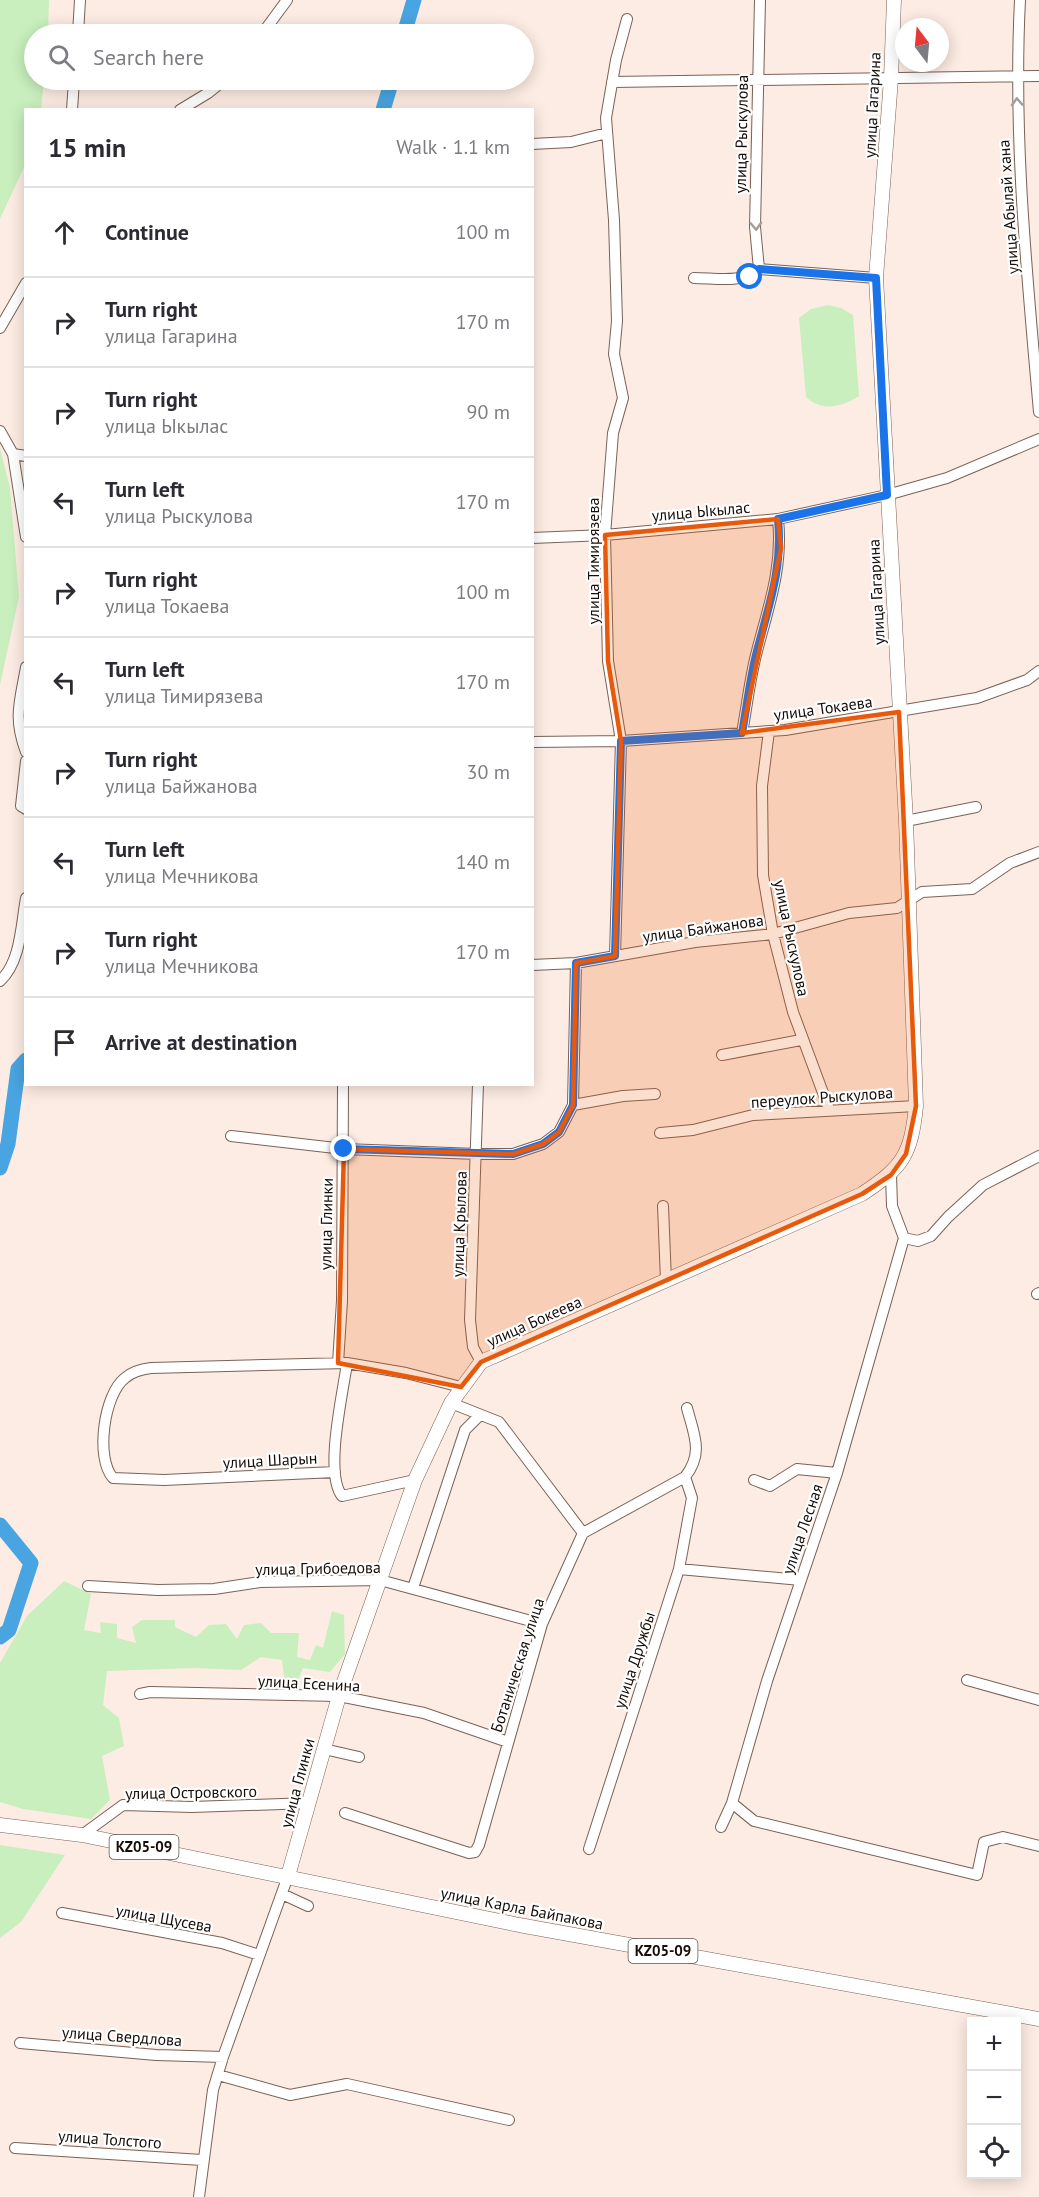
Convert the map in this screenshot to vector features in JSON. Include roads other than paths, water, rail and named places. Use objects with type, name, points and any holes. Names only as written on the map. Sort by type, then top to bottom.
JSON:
[{"type":"main road","name":"улица Гагарина","points":[[891,1175],[906,1154],[914,1131],[916,1106],[906,821],[876,278],[891,79],[894,0]]},
{"type":"main road","name":"улица Бокеева","points":[[461,1387],[481,1362],[862,1194],[891,1175]]},
{"type":"main road","name":"улица Глинки","points":[[288,1876],[339,1696],[415,1480],[461,1387]]},
{"type":"main road","name":"улица Карла Байпакова","points":[[0,1825],[82,1835],[519,1925],[1039,2019]]},
{"type":"street","points":[[79,24],[81,0]]},
{"type":"street","points":[[269,24],[286,0]]},
{"type":"street","name":"улица Рыскулова","points":[[759,269],[755,227],[760,0]]},
{"type":"street","name":"улица Абылай хана","points":[[1020,0],[1016,76],[1022,217],[1039,412]]},
{"type":"street","name":"улица Тимирязева","points":[[615,956],[621,741],[608,661],[605,535],[613,432],[623,398],[614,354],[616,321],[614,220],[606,118],[627,20]]},
{"type":"street","points":[[612,82],[1039,76]]},
{"type":"street","points":[[72,108],[73,90]]},
{"type":"street","points":[[183,108],[212,90]]},
{"type":"street","points":[[534,144],[571,142],[607,133]]},
{"type":"street","points":[[694,278],[742,279],[750,277],[759,269],[876,278]]},
{"type":"street","points":[[0,328],[24,286]]},
{"type":"street","points":[[11,309],[24,302]]},
{"type":"street","points":[[0,431],[14,454],[23,516]]},
{"type":"street","name":"улица Ыкылас","points":[[534,538],[605,535],[778,519],[887,495],[947,478],[1039,439]]},
{"type":"street","points":[[14,454],[24,456]]},
{"type":"street","points":[[742,733],[757,653],[769,612],[781,548],[778,519]]},
{"type":"street","name":"улица Токаева","points":[[534,742],[621,741],[769,731],[977,698],[1027,680],[1039,671]]},
{"type":"street","points":[[24,678],[17,715],[18,732],[24,747]]},
{"type":"street","name":"улица Рыскулова","points":[[769,731],[762,786],[763,864],[773,934],[801,1040],[829,1109]]},
{"type":"street","points":[[24,779],[21,806],[24,808]]},
{"type":"street","points":[[906,821],[976,807]]},
{"type":"street","points":[[908,878],[922,892],[972,889],[1010,864],[1039,852]]},
{"type":"street","name":"улица Байжанова","points":[[534,965],[576,963],[695,942],[773,934],[849,913],[897,908],[922,892]]},
{"type":"street","points":[[0,981],[9,973],[15,958],[24,909]]},
{"type":"street","points":[[231,1136],[344,1149],[477,1154],[513,1154],[543,1144],[559,1132],[573,1105],[576,963]]},
{"type":"street","points":[[722,1055],[801,1040]]},
{"type":"street","name":"улица Глинки","points":[[335,1472],[342,1363],[343,1086]]},
{"type":"street","name":"улица Крылова","points":[[478,1086],[470,1320],[473,1347],[481,1362]]},
{"type":"street","points":[[573,1105],[623,1096],[655,1094]]},
{"type":"street","name":"переулок Рыскулова","points":[[660,1133],[693,1130],[753,1115],[829,1109],[855,1111],[916,1106]]},
{"type":"street","points":[[891,1175],[892,1206],[904,1238],[918,1241],[931,1236],[983,1185],[1039,1156]]},
{"type":"street","points":[[663,1206],[666,1281]]},
{"type":"street","name":"улица Лесная","points":[[721,1827],[732,1803],[767,1681],[837,1473],[904,1238]]},
{"type":"street","points":[[342,1363],[406,1372],[461,1387]]},
{"type":"street","name":"улица Шарын","points":[[342,1363],[140,1369],[124,1379],[111,1399],[104,1427],[105,1466],[108,1473],[113,1478],[164,1480],[335,1472],[337,1489],[342,1496],[357,1495],[415,1480]]},
{"type":"street","points":[[451,1404],[499,1422],[583,1533],[685,1477],[694,1466],[697,1450],[687,1408]]},
{"type":"street","points":[[413,1588],[465,1430],[479,1416]]},
{"type":"street","points":[[754,1480],[770,1486],[797,1469],[837,1473]]},
{"type":"street","name":"улица Дружбы","points":[[589,1849],[679,1569],[692,1498],[685,1477]]},
{"type":"street","name":"Ботаническая улица","points":[[345,1813],[469,1853],[475,1851],[542,1624],[583,1533]]},
{"type":"street","points":[[679,1569],[801,1580]]},
{"type":"street","name":"улица Грибоедова","points":[[88,1586],[214,1589],[260,1582],[380,1581],[542,1624]]},
{"type":"street","points":[[967,1680],[1039,1700]]},
{"type":"street","name":"улица Есенина","points":[[140,1694],[150,1692],[339,1696],[424,1713],[508,1742]]},
{"type":"street","points":[[324,1749],[359,1757]]},
{"type":"street","name":"улица Островского","points":[[82,1835],[123,1805],[192,1808],[310,1803]]},
{"type":"street","points":[[732,1803],[754,1821],[977,1875],[984,1842],[1003,1837],[1039,1846]]},
{"type":"street","name":"улица Глинки","points":[[199,2197],[202,2160],[218,2075],[288,1876]]},
{"type":"street","points":[[282,1894],[308,1906]]},
{"type":"street","name":"улица Щусева","points":[[62,1913],[222,1943],[260,1955]]},
{"type":"street","name":"улица Свердлова","points":[[20,2043],[156,2055],[223,2057]]},
{"type":"street","points":[[218,2075],[290,2095],[347,2084],[509,2120]]},
{"type":"street","name":"улица Толстого","points":[[15,2148],[202,2160]]},
{"type":"waterway","points":[[407,24],[414,0]]},
{"type":"waterway","points":[[384,108],[389,90]]},
{"type":"waterway","points":[[0,1168],[8,1144],[18,1069],[24,1062]]},
{"type":"waterway","points":[[0,1525],[31,1563],[9,1630],[0,1637]]}]
